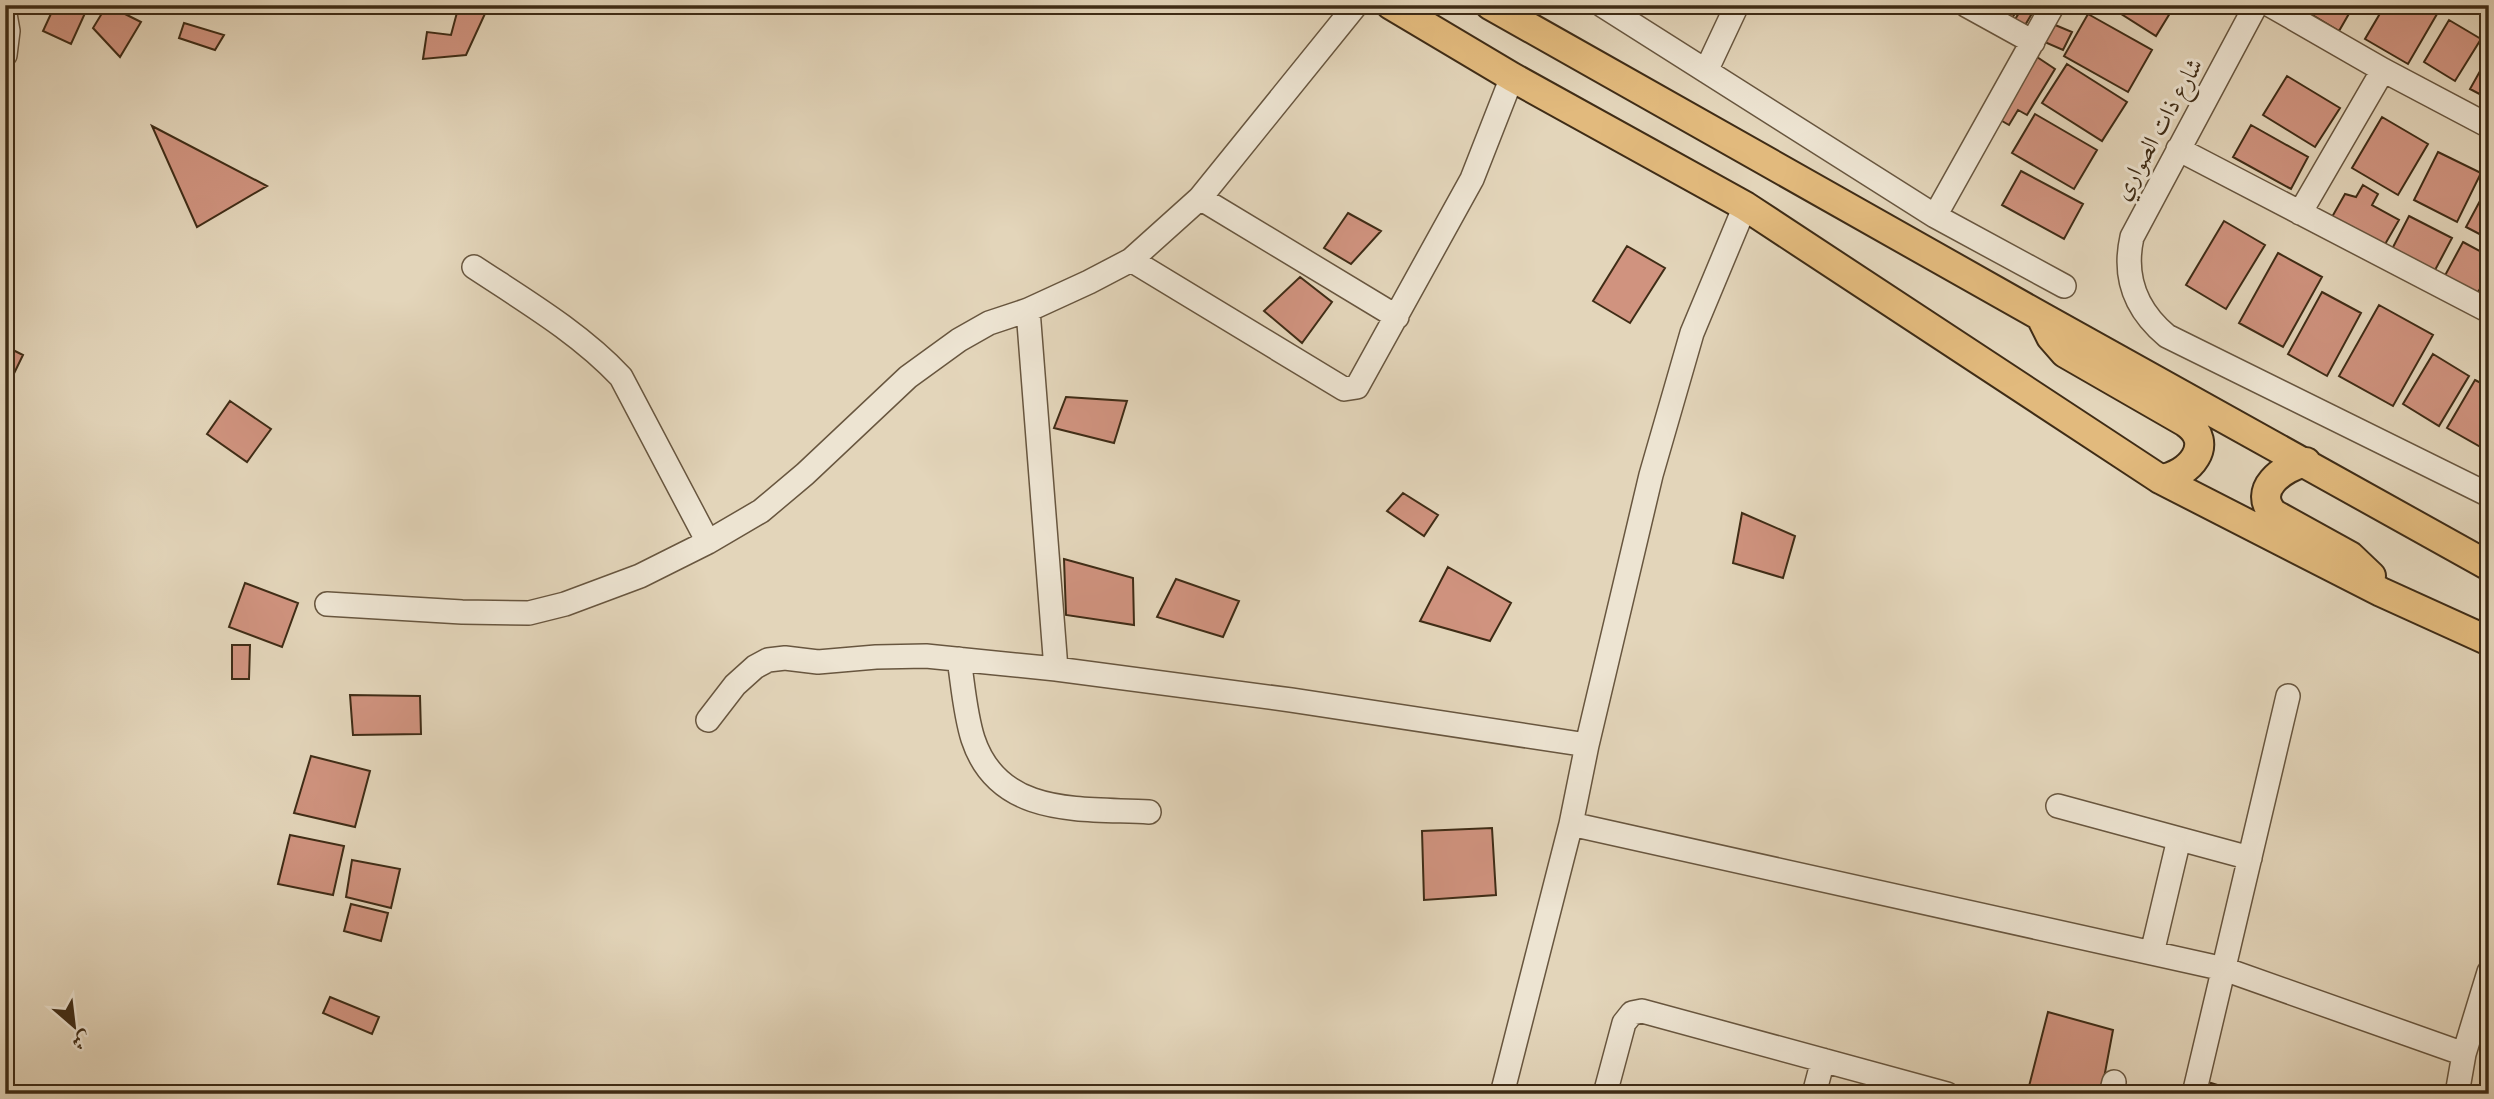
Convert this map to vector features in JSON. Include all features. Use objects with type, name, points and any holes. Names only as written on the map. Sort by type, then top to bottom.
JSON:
[{"type":"main road","points":[[1391,5],[1512,77],[1745,206],[2160,479],[2381,592],[2489,641]]},
{"type":"main road","points":[[1490,5],[2489,566]]},
{"type":"main road","points":[[2042,317],[2051,337],[2065,353],[2185,422],[2196,432],[2199,447],[2192,462],[2178,475],[2160,479]]},
{"type":"main road","points":[[2306,462],[2294,465],[2275,478],[2266,494],[2270,510],[2350,556],[2368,572],[2381,592]]},
{"type":"street","points":[[327,604],[529,613],[565,604],[640,576],[708,542],[761,511],[908,377],[960,340],[989,323],[1028,310],[1131,260],[1200,198],[1356,5]]},
{"type":"street","points":[[1602,5],[1935,216],[2064,286]]},
{"type":"street","points":[[1706,72],[1737,5]]},
{"type":"street","points":[[1966,5],[2033,42]]},
{"type":"street","points":[[1935,216],[2053,5]]},
{"type":"street","name":"شارع ذات الصواري","points":[[2256,5],[2132,237],[2129,252],[2131,284],[2145,314],[2167,336],[2489,495]]},
{"type":"street","points":[[2270,5],[2383,70],[2489,126]]},
{"type":"street","points":[[5,14],[8,31],[5,55]]},
{"type":"street","points":[[2301,213],[2383,70]]},
{"type":"street","points":[[1131,260],[1344,389],[1357,387],[1472,179],[1512,77]]},
{"type":"street","points":[[2178,149],[2489,311]]},
{"type":"street","points":[[1200,198],[1397,317]]},
{"type":"street","points":[[1505,1093],[1571,824],[1651,475],[1692,333],[1745,206]]},
{"type":"street","points":[[474,267],[540,310],[609,363],[621,377],[708,542]]},
{"type":"street","points":[[1028,310],[1056,669]]},
{"type":"street","points":[[708,720],[736,685],[755,667],[768,660],[785,658],[818,662],[900,656],[1056,669],[1291,700],[1587,745]]},
{"type":"street","points":[[959,659],[973,739],[985,765],[1018,796],[1046,806],[1149,812]]},
{"type":"street","points":[[2194,1094],[2288,696]]},
{"type":"street","points":[[2058,806],[2250,858]]},
{"type":"street","points":[[1571,824],[2224,969],[2464,1054]]},
{"type":"street","points":[[2152,953],[2179,839]]},
{"type":"street","points":[[2457,1094],[2464,1054],[2489,972]]},
{"type":"street","points":[[1605,1094],[1622,1028],[1627,1017],[1637,1011],[1823,1060],[1890,1086],[1947,1094]]},
{"type":"street","points":[[1814,1094],[1823,1060]]},
{"type":"building","points":[[55,5],[72,5],[86,11],[71,44],[43,31]]},
{"type":"building","points":[[107,5],[141,22],[120,57],[93,28]]},
{"type":"building","points":[[459,5],[489,5],[466,55],[423,59],[427,32],[451,35]]},
{"type":"building","points":[[1992,5],[2021,5],[2012,18]]},
{"type":"building","points":[[2024,5],[2037,5],[2024,27],[2014,21]]},
{"type":"building","points":[[2107,5],[2175,5],[2156,36]]},
{"type":"building","points":[[2296,5],[2354,5],[2339,31]]},
{"type":"building","points":[[2385,5],[2423,5],[2437,14],[2408,64],[2365,39]]},
{"type":"building","points":[[2088,14],[2152,50],[2128,92],[2064,56]]},
{"type":"building","points":[[2449,20],[2481,39],[2455,81],[2424,62]]},
{"type":"building","points":[[2048,22],[2072,32],[2063,50],[2040,40]]},
{"type":"building","points":[[184,23],[224,35],[215,50],[179,38]]},
{"type":"building","points":[[2034,55],[2055,69],[2027,115],[2018,110],[2009,125],[1995,117]]},
{"type":"building","points":[[2489,55],[2489,99],[2470,89]]},
{"type":"building","points":[[2067,64],[2127,102],[2102,141],[2042,103]]},
{"type":"building","points":[[2287,76],[2340,108],[2315,147],[2263,115]]},
{"type":"building","points":[[2035,114],[2097,150],[2074,189],[2012,153]]},
{"type":"building","points":[[2382,117],[2428,144],[2398,195],[2352,168]]},
{"type":"building","points":[[2251,125],[2308,157],[2291,189],[2233,157]]},
{"type":"building","points":[[152,126],[267,186],[197,227]]},
{"type":"building","points":[[2438,152],[2481,173],[2457,222],[2414,200]]},
{"type":"building","points":[[2021,171],[2083,204],[2064,239],[2002,205]]},
{"type":"building","points":[[2489,184],[2489,239],[2466,227]]},
{"type":"building","points":[[2363,185],[2378,194],[2372,205],[2399,220],[2380,253],[2328,224],[2345,194],[2356,197]]},
{"type":"building","points":[[1348,213],[1381,231],[1351,264],[1324,248]]},
{"type":"building","points":[[2409,216],[2452,238],[2434,272],[2391,251]]},
{"type":"building","points":[[2224,221],[2265,245],[2226,309],[2186,285]]},
{"type":"building","points":[[2463,242],[2489,256],[2489,272],[2475,298],[2442,281]]},
{"type":"building","points":[[1627,246],[1665,268],[1630,323],[1593,301]]},
{"type":"building","points":[[2278,253],[2322,277],[2283,347],[2239,323]]},
{"type":"building","points":[[1300,277],[1332,302],[1302,343],[1264,311]]},
{"type":"building","points":[[2322,292],[2361,313],[2327,376],[2288,354]]},
{"type":"building","points":[[2379,305],[2433,335],[2393,406],[2339,376]]},
{"type":"building","points":[[5,346],[23,355],[5,392]]},
{"type":"building","points":[[2433,354],[2469,376],[2439,426],[2403,404]]},
{"type":"building","points":[[2475,380],[2489,387],[2489,444],[2486,450],[2447,428]]},
{"type":"building","points":[[1066,397],[1127,401],[1114,443],[1054,428]]},
{"type":"building","points":[[230,401],[271,429],[247,462],[207,434]]},
{"type":"building","points":[[1403,493],[1438,515],[1424,536],[1387,511]]},
{"type":"building","points":[[1742,513],[1795,536],[1783,578],[1733,563]]},
{"type":"building","points":[[1064,559],[1133,578],[1134,625],[1066,615]]},
{"type":"building","points":[[1448,567],[1511,603],[1490,641],[1420,621]]},
{"type":"building","points":[[1176,579],[1239,601],[1223,637],[1157,617]]},
{"type":"building","points":[[245,583],[298,603],[282,647],[229,627]]},
{"type":"building","points":[[232,645],[250,645],[249,679],[232,679]]},
{"type":"building","points":[[350,695],[420,696],[421,734],[353,735]]},
{"type":"building","points":[[311,756],[370,771],[355,827],[294,813]]},
{"type":"building","points":[[1492,828],[1496,895],[1424,900],[1422,831]]},
{"type":"building","points":[[290,835],[344,846],[333,895],[278,884]]},
{"type":"building","points":[[352,860],[400,869],[391,908],[346,897]]},
{"type":"building","points":[[351,904],[388,913],[381,941],[344,931]]},
{"type":"building","points":[[330,997],[379,1017],[372,1034],[323,1013]]},
{"type":"building","points":[[2048,1012],[2113,1030],[2101,1094],[2027,1094]]},
{"type":"building","points":[[2211,1083],[2246,1094],[2207,1094]]}]
